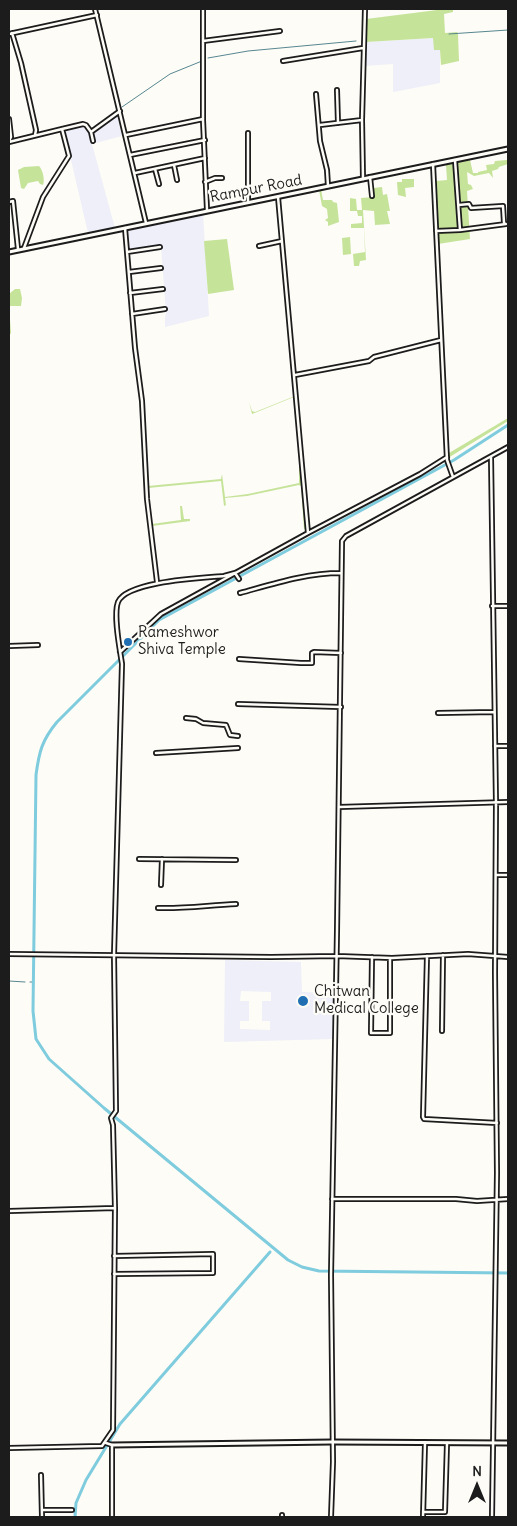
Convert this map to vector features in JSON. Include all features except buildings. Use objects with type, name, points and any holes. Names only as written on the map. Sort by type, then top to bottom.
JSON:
[{"type":"main road","name":"Rampur Road","points":[[9,252],[508,149]]},
{"type":"main road","points":[[111,1445],[332,1442],[508,1443]]},
{"type":"street","points":[[96,9],[146,223]]},
{"type":"street","points":[[203,9],[203,119],[207,210]]},
{"type":"street","points":[[363,179],[364,9]]},
{"type":"street","points":[[35,136],[37,133],[21,63],[10,34],[97,15]]},
{"type":"street","points":[[204,41],[280,31]]},
{"type":"street","points":[[283,61],[364,48]]},
{"type":"street","points":[[337,90],[338,123]]},
{"type":"street","points":[[316,94],[320,141],[327,170],[328,186]]},
{"type":"street","points":[[91,132],[120,111]]},
{"type":"street","points":[[9,119],[11,137],[9,141],[83,124],[91,132],[93,141]]},
{"type":"street","points":[[126,135],[203,119]]},
{"type":"street","points":[[320,125],[362,120]]},
{"type":"street","points":[[24,248],[43,197],[69,158],[62,128]]},
{"type":"street","points":[[36,129],[43,133]]},
{"type":"street","points":[[248,133],[248,202]]},
{"type":"street","points":[[130,155],[205,140]]},
{"type":"street","points":[[135,173],[205,158]]},
{"type":"street","points":[[456,160],[460,230]]},
{"type":"street","points":[[433,164],[447,460],[453,477]]},
{"type":"street","points":[[174,165],[177,180]]},
{"type":"street","points":[[156,169],[159,184]]},
{"type":"street","points":[[370,177],[372,196]]},
{"type":"street","points":[[205,182],[222,178]]},
{"type":"street","points":[[278,196],[308,533]]},
{"type":"street","points":[[9,202],[13,201],[18,250]]},
{"type":"street","points":[[436,231],[506,224],[504,223],[503,206],[471,208],[469,204],[458,205]]},
{"type":"street","points":[[125,227],[142,401],[147,499],[158,582]]},
{"type":"street","points":[[259,246],[282,241]]},
{"type":"street","points":[[127,252],[160,248]]},
{"type":"street","points":[[129,272],[161,268]]},
{"type":"street","points":[[130,293],[163,289]]},
{"type":"street","points":[[132,314],[165,309]]},
{"type":"street","points":[[294,375],[369,361],[374,356],[441,340]]},
{"type":"street","points":[[331,1517],[331,1266],[342,653],[342,540],[346,536],[508,447]]},
{"type":"street","points":[[120,654],[161,614],[420,474],[447,456]]},
{"type":"street","points":[[491,457],[496,803],[497,1123],[492,1517]]},
{"type":"street","points":[[240,593],[303,576],[341,573]]},
{"type":"street","points":[[9,1448],[102,1446],[113,1430],[115,1208],[114,1125],[112,1117],[115,1113],[114,955],[122,664],[117,628],[117,606],[119,600],[128,594],[158,582],[235,574]]},
{"type":"street","points":[[235,574],[239,579]]},
{"type":"street","points":[[492,606],[508,606]]},
{"type":"street","points":[[9,646],[38,645]]},
{"type":"street","points":[[239,659],[302,664],[312,663],[312,653],[314,652],[342,653]]},
{"type":"street","points":[[238,704],[341,707]]},
{"type":"street","points":[[438,713],[494,712]]},
{"type":"street","points":[[186,718],[196,719],[203,723],[226,725],[230,734],[238,736]]},
{"type":"street","points":[[495,746],[508,746]]},
{"type":"street","points":[[156,753],[238,748]]},
{"type":"street","points":[[339,807],[508,802]]},
{"type":"street","points":[[139,859],[236,860]]},
{"type":"street","points":[[162,859],[162,885]]},
{"type":"street","points":[[496,875],[508,876]]},
{"type":"street","points":[[158,908],[192,908],[236,904]]},
{"type":"street","points":[[9,954],[390,958],[468,954],[508,957]]},
{"type":"street","points":[[442,1031],[443,955]]},
{"type":"street","points":[[427,956],[423,1117],[424,1119],[497,1123]]},
{"type":"street","points":[[372,957],[371,1033],[390,1033],[390,958]]},
{"type":"street","points":[[332,1199],[508,1199]]},
{"type":"street","points":[[9,1211],[115,1208]]},
{"type":"street","points":[[114,1256],[212,1254],[213,1273],[114,1274]]},
{"type":"street","points":[[106,1442],[111,1445],[112,1517]]},
{"type":"street","points":[[423,1512],[445,1512],[447,1443]]},
{"type":"street","points":[[422,1517],[425,1444]]},
{"type":"street","points":[[41,1475],[42,1517]]},
{"type":"street","points":[[42,1510],[72,1510]]},
{"type":"shaded area","points":[[433,38],[440,50],[440,83],[393,92],[393,64],[365,66],[366,42]]},
{"type":"shaded area","points":[[117,114],[122,136],[92,144],[115,228],[88,233],[64,130],[76,125],[86,128],[89,133]]},
{"type":"shaded area","points":[[203,213],[209,316],[165,327],[166,313],[161,246],[129,250],[128,229]]},
{"type":"shaded area","name":"Chitwan Medical College","points":[[225,960],[301,962],[302,992],[334,993],[333,1039],[224,1042]],"holes":[[[241,991],[271,992],[271,1001],[262,1001],[262,1021],[270,1021],[270,1030],[240,1029],[240,1021],[249,1021],[249,1001],[240,1001]]]},
{"type":"green space","points":[[453,9],[453,12],[444,14],[445,33],[457,32],[458,34],[459,61],[441,65],[440,50],[434,50],[433,38],[366,42],[366,19]]},
{"type":"green space","points":[[507,158],[508,164],[492,171],[493,178],[489,173],[474,176],[467,172],[468,184],[473,189],[467,191],[470,239],[438,244],[436,181],[447,180],[446,165],[470,160],[473,173],[478,173],[487,170],[486,165],[494,164],[495,161],[507,160]]},
{"type":"green space","points":[[39,166],[42,170],[43,185],[38,181],[28,183],[24,189],[21,188],[18,170],[24,167]]},
{"type":"green space","points":[[402,179],[414,179],[414,187],[405,188],[406,197],[398,195],[397,182],[402,182]]},
{"type":"green space","points":[[382,187],[383,195],[387,194],[390,211],[387,211],[390,224],[375,225],[374,211],[363,210],[366,260],[360,261],[359,266],[354,266],[353,254],[365,252],[364,228],[351,228],[351,224],[362,223],[362,216],[358,216],[357,211],[350,211],[350,198],[356,199],[357,210],[362,210],[361,198],[373,197],[374,188]]},
{"type":"green space","points":[[321,189],[323,200],[332,200],[337,203],[339,222],[328,226],[328,222],[325,220],[328,218],[327,209],[322,206],[319,190]]},
{"type":"green space","points":[[350,237],[351,254],[343,255],[342,238]]},
{"type":"green space","points":[[227,239],[234,290],[208,294],[204,241]]},
{"type":"green space","points":[[15,289],[20,289],[21,306],[9,306],[9,294]]},
{"type":"green space","points":[[9,306],[11,333],[9,336]]},
{"type":"green space","points":[[295,396],[306,529],[304,529],[301,486],[299,485],[247,496],[225,498],[226,505],[224,506],[221,481],[148,488],[148,486],[221,479],[222,474],[225,497],[299,483],[299,452],[294,397],[252,414],[249,402],[252,411],[255,412]]},
{"type":"green space","points":[[508,418],[508,421],[448,458],[448,433],[449,453]]},
{"type":"green space","points":[[180,506],[182,506],[184,519],[190,519],[190,521],[152,526],[152,524],[181,520]]},
{"type":"waterway","points":[[449,34],[508,30]]},
{"type":"waterway","points":[[208,58],[248,51],[356,41]]},
{"type":"waterway","points":[[122,107],[170,74],[202,61]]},
{"type":"waterway","points":[[508,425],[454,460],[159,620],[57,722],[42,747],[36,775],[33,1011],[36,1039],[49,1059],[104,1108],[288,1260],[302,1267],[319,1271],[508,1273]]},
{"type":"waterway","points":[[9,981],[25,982]]},
{"type":"waterway","points":[[75,1517],[76,1503],[86,1480],[120,1424],[270,1252]]},
{"type":"place","name":"Rameshwor Shiva Temple","points":[[128,642]]},
{"type":"place","name":"Chitwan Medical College","points":[[303,1001]]}]
